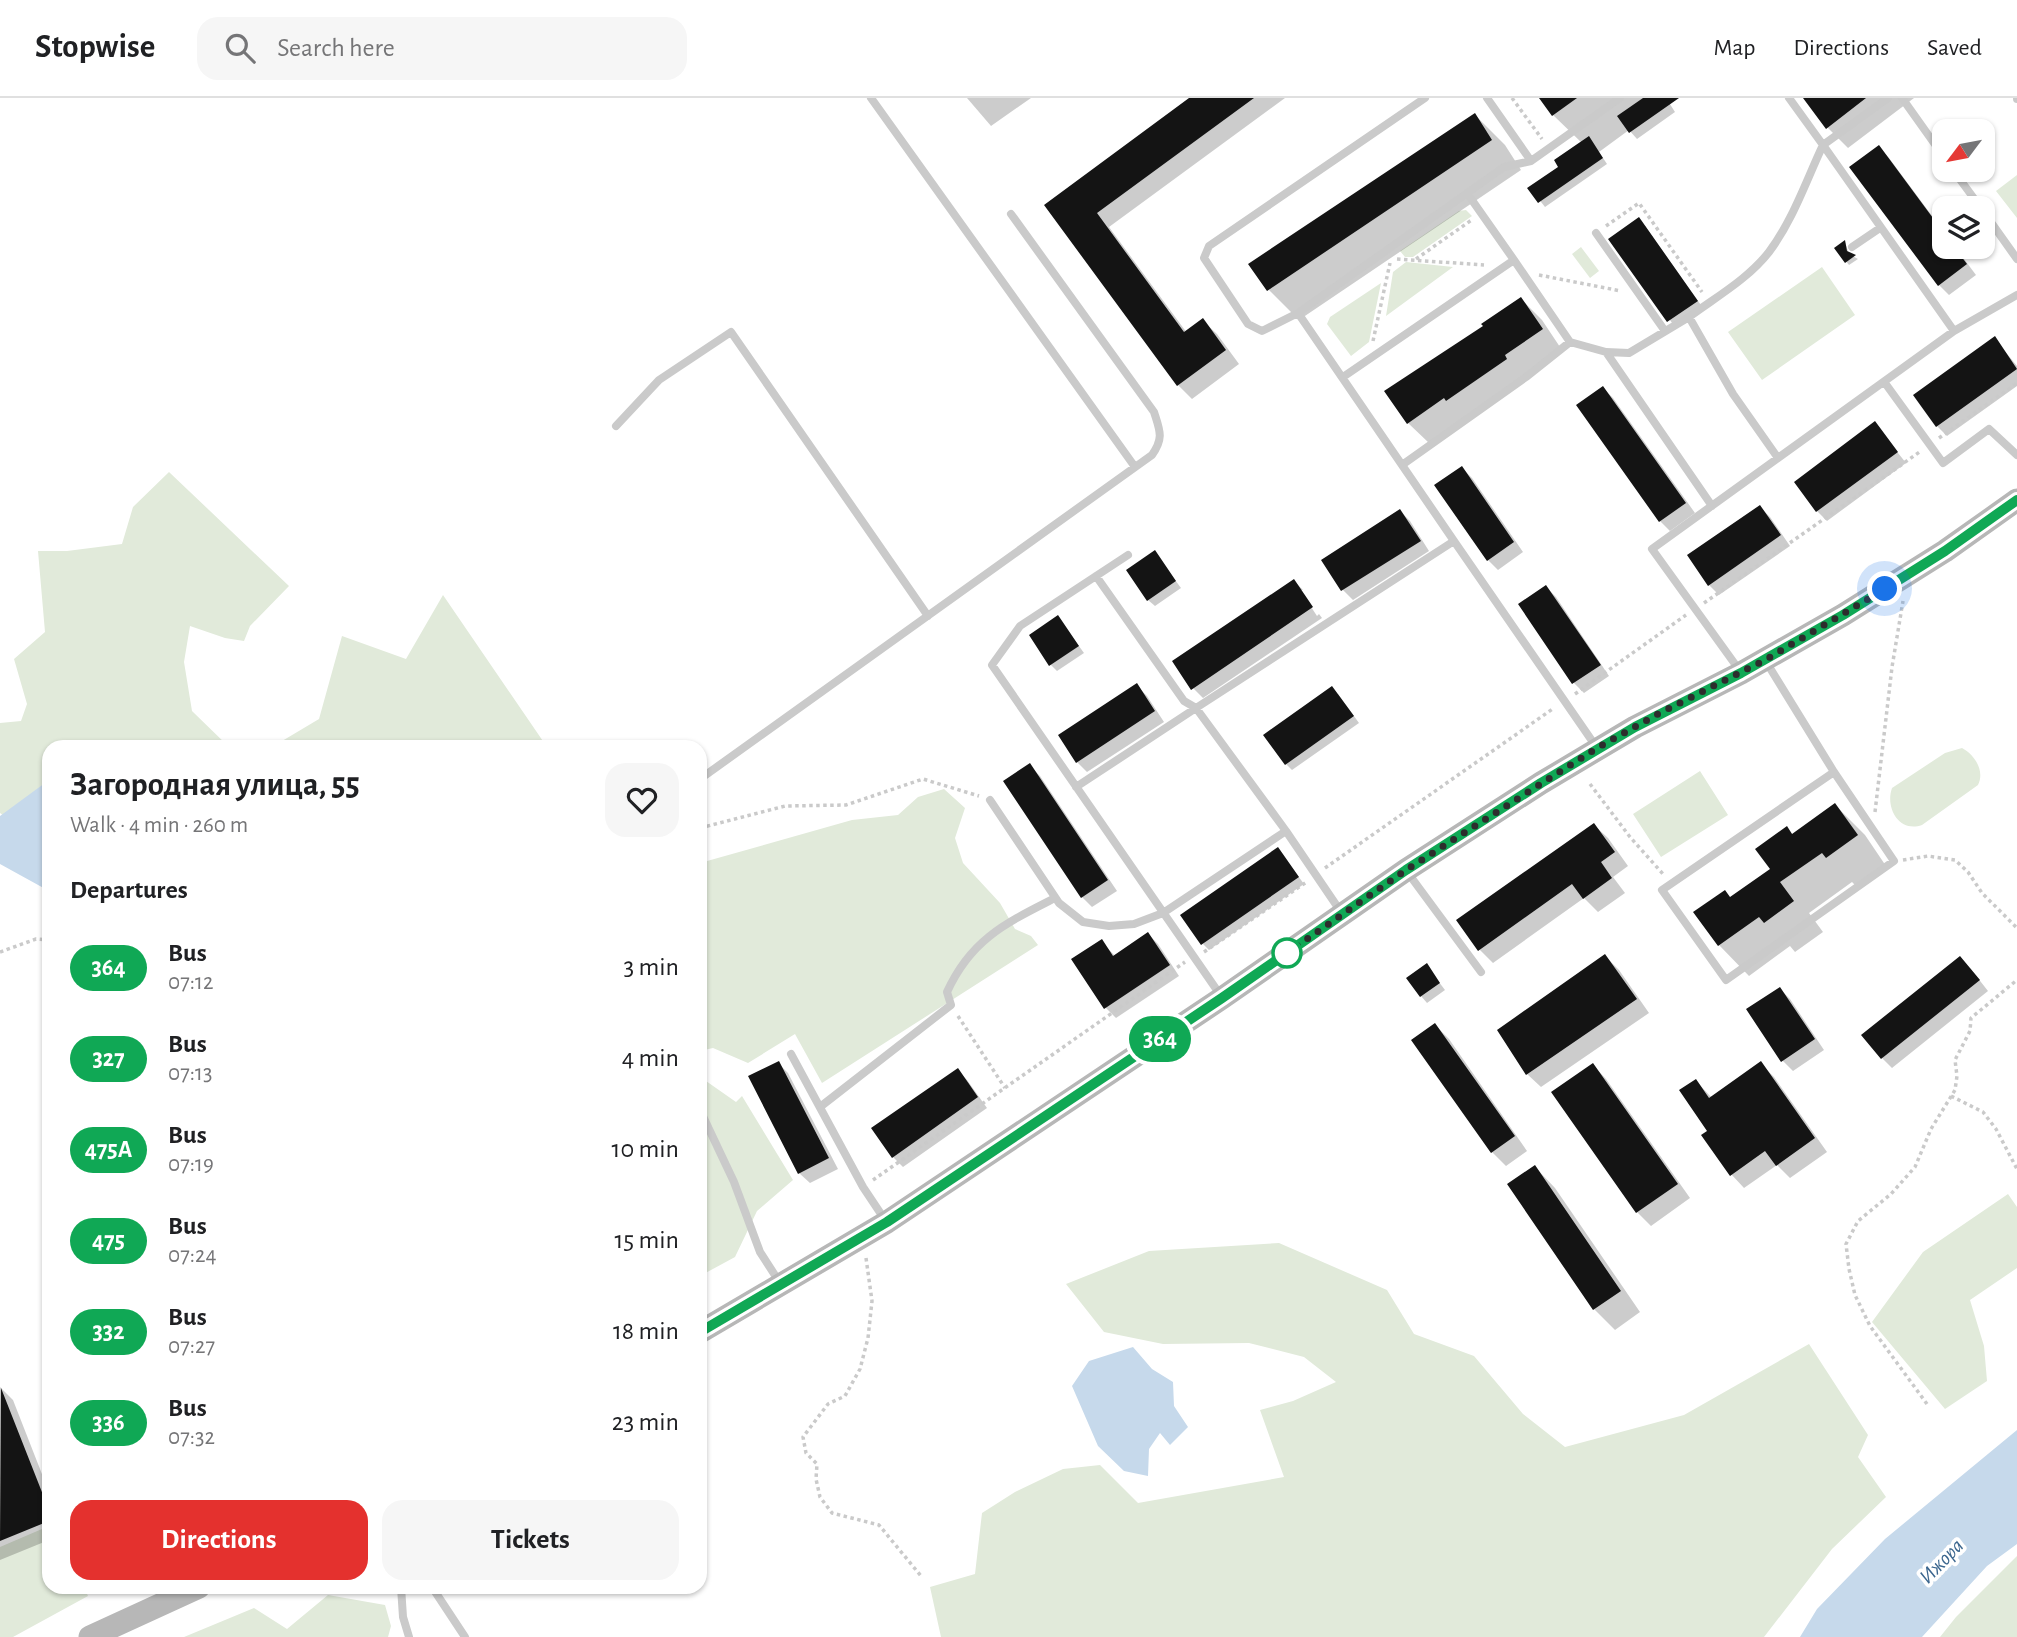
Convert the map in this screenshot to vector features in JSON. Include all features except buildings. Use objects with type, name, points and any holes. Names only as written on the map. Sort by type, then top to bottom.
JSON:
[{"type":"main road","points":[[707,1328],[887,1222],[1222,998],[1406,870],[1597,748],[1765,660],[1907,575],[2017,500]]},
{"type":"main road","points":[[90,1637],[184,1594]]},
{"type":"lane","points":[[871,98],[1135,467]]},
{"type":"lane","points":[[1425,98],[1209,246],[1204,258],[1248,324],[1262,331],[1298,313],[1504,167],[1531,160],[1620,98]]},
{"type":"lane","points":[[1487,98],[1531,160]]},
{"type":"lane","points":[[1790,98],[1954,331]]},
{"type":"lane","points":[[1467,193],[1570,342],[1606,352],[1629,353],[1689,317],[1736,284],[1768,254],[1788,223],[1823,145],[1888,98]]},
{"type":"lane","points":[[1902,98],[1932,140]]},
{"type":"lane","points":[[707,774],[1152,455],[1160,443],[1160,429],[1154,412],[1011,214]]},
{"type":"lane","points":[[1852,247],[1880,228]]},
{"type":"lane","points":[[1995,228],[2017,259]]},
{"type":"lane","points":[[1596,233],[1665,331]]},
{"type":"lane","points":[[1343,377],[1514,260]]},
{"type":"lane","points":[[1741,673],[1652,549],[1954,331],[2017,295]]},
{"type":"lane","points":[[1298,313],[1597,748]]},
{"type":"lane","points":[[1689,317],[1733,394],[1778,458]]},
{"type":"lane","points":[[616,426],[659,380],[731,332],[928,616]]},
{"type":"lane","points":[[1402,464],[1526,377],[1570,342]]},
{"type":"lane","points":[[1606,352],[1712,506]]},
{"type":"lane","points":[[1885,383],[1943,463],[1989,429],[2017,455]]},
{"type":"lane","points":[[1076,787],[1454,541]]},
{"type":"lane","points":[[1128,555],[1020,626],[992,665],[1222,998]]},
{"type":"lane","points":[[1096,576],[1184,701],[1196,708],[1286,831],[1342,914]]},
{"type":"lane","points":[[1765,660],[1834,772],[1894,861],[1726,980],[1662,890],[1834,772]]},
{"type":"lane","points":[[990,800],[1055,898],[1083,922],[1096,924],[1134,924],[1163,913],[1286,831]]},
{"type":"lane","points":[[1406,870],[1481,972]]},
{"type":"lane","points":[[820,1107],[951,1005],[947,992],[956,972],[971,951],[996,930],[1055,898]]},
{"type":"lane","points":[[791,1054],[863,1186],[887,1222]]},
{"type":"lane","points":[[707,1125],[734,1182],[760,1252],[782,1285]]},
{"type":"lane","points":[[401,1594],[408,1637]]},
{"type":"lane","points":[[437,1594],[466,1637]]},
{"type":"path","points":[[1512,98],[1542,139],[1552,133]]},
{"type":"path","points":[[1596,233],[1639,202],[1709,302]]},
{"type":"path","points":[[1414,260],[1481,213]]},
{"type":"path","points":[[1369,360],[1391,258],[1506,266]]},
{"type":"path","points":[[1522,271],[1640,295]]},
{"type":"path","points":[[863,1186],[1316,875],[2017,383]]},
{"type":"path","points":[[1872,827],[1880,786],[1889,690],[1907,575]]},
{"type":"path","points":[[707,826],[785,806],[846,805],[923,779],[990,800]]},
{"type":"path","points":[[1590,784],[1630,837],[1671,884]]},
{"type":"path","points":[[1894,861],[1928,856],[1955,860],[1968,872],[1982,893],[2017,928]]},
{"type":"path","points":[[0,952],[36,939],[42,939]]},
{"type":"path","points":[[1927,1404],[1870,1326],[1855,1295],[1846,1244],[1858,1221],[1891,1194],[1915,1167],[1931,1129],[1951,1096],[1958,1076],[1955,1060],[1970,1031],[1971,1018],[2017,980]]},
{"type":"path","points":[[951,1005],[1005,1087]]},
{"type":"path","points":[[1951,1096],[1983,1112],[1996,1129],[2017,1168]]},
{"type":"path","points":[[863,1237],[872,1301],[868,1338],[860,1369],[845,1396],[828,1404],[803,1437],[806,1453],[817,1464],[816,1479],[820,1497],[832,1513],[879,1525],[921,1576]]},
{"type":"green space","points":[[2017,175],[2017,218],[1996,191]]},
{"type":"green space","points":[[1466,210],[1472,216],[1413,257],[1405,257],[1400,251],[1459,211]]},
{"type":"green space","points":[[1581,247],[1599,271],[1590,278],[1572,254]]},
{"type":"green space","points":[[1406,262],[1453,267],[1386,316],[1393,272]]},
{"type":"green space","points":[[1822,267],[1855,315],[1762,380],[1728,332]]},
{"type":"green space","points":[[1381,283],[1369,342],[1351,356],[1327,324],[1330,317]]},
{"type":"green space","points":[[169,472],[289,586],[250,626],[244,641],[225,638],[190,626],[184,662],[192,711],[222,740],[42,740],[42,786],[4,816],[0,813],[0,723],[21,721],[27,704],[14,659],[45,632],[38,551],[67,551],[122,544],[133,507]]},
{"type":"green space","points":[[443,595],[542,740],[284,740],[319,719],[342,636],[406,659]]},
{"type":"green space","points":[[1962,748],[1978,764],[1978,785],[1922,825],[1914,827],[1901,822],[1892,811],[1892,788],[1945,753]]},
{"type":"green space","points":[[1700,771],[1728,815],[1661,857],[1633,814]]},
{"type":"green space","points":[[944,789],[965,808],[955,838],[963,863],[1000,903],[1015,929],[1031,936],[1038,945],[822,1083],[795,1034],[748,1063],[713,1048],[707,1049],[707,861],[852,820],[898,815],[918,797]]},
{"type":"green space","points":[[707,1082],[736,1102],[742,1096],[793,1180],[757,1211],[735,1257],[707,1272]]},
{"type":"green space","points":[[2008,1194],[2017,1207],[2017,1268],[1970,1300],[1984,1346],[1987,1381],[1945,1409],[1872,1322],[1923,1252]]},
{"type":"green space","points":[[1279,1243],[1387,1290],[1414,1334],[1474,1356],[1523,1414],[1565,1447],[1684,1415],[1809,1344],[1868,1435],[1858,1457],[1886,1497],[1832,1549],[1764,1637],[941,1637],[930,1587],[975,1574],[982,1513],[1015,1492],[1063,1469],[1100,1465],[1138,1503],[1284,1477],[1260,1410],[1293,1401],[1336,1382],[1304,1357],[1249,1343],[1163,1344],[1104,1332],[1066,1284],[1149,1251]]},
{"type":"green space","points":[[42,1529],[42,1594],[88,1596],[13,1637],[0,1637],[0,1547]]},
{"type":"green space","points":[[2017,1556],[2017,1637],[1940,1637],[1956,1617]]},
{"type":"green space","points":[[328,1595],[385,1605],[391,1626],[388,1637],[184,1637],[254,1608],[287,1629]]},
{"type":"water","points":[[42,785],[42,887],[0,864],[0,816]]},
{"type":"water","points":[[1133,1347],[1152,1369],[1173,1382],[1174,1406],[1188,1427],[1170,1445],[1160,1433],[1149,1449],[1148,1476],[1124,1471],[1098,1446],[1072,1386],[1089,1361]]},
{"type":"water","name":"Ижора","points":[[2017,1430],[2017,1544],[1987,1566],[1922,1637],[1800,1637],[1817,1609],[1885,1539]]},
{"type":"bus line","name":"364","points":[[707,1328],[887,1222],[1222,998],[1406,870],[1541,783],[1658,714],[1741,673],[1843,615],[1945,551],[2017,500]]},
{"type":"route","points":[[1287,953],[1406,870],[1597,748],[1765,660],[1885,589]]}]
